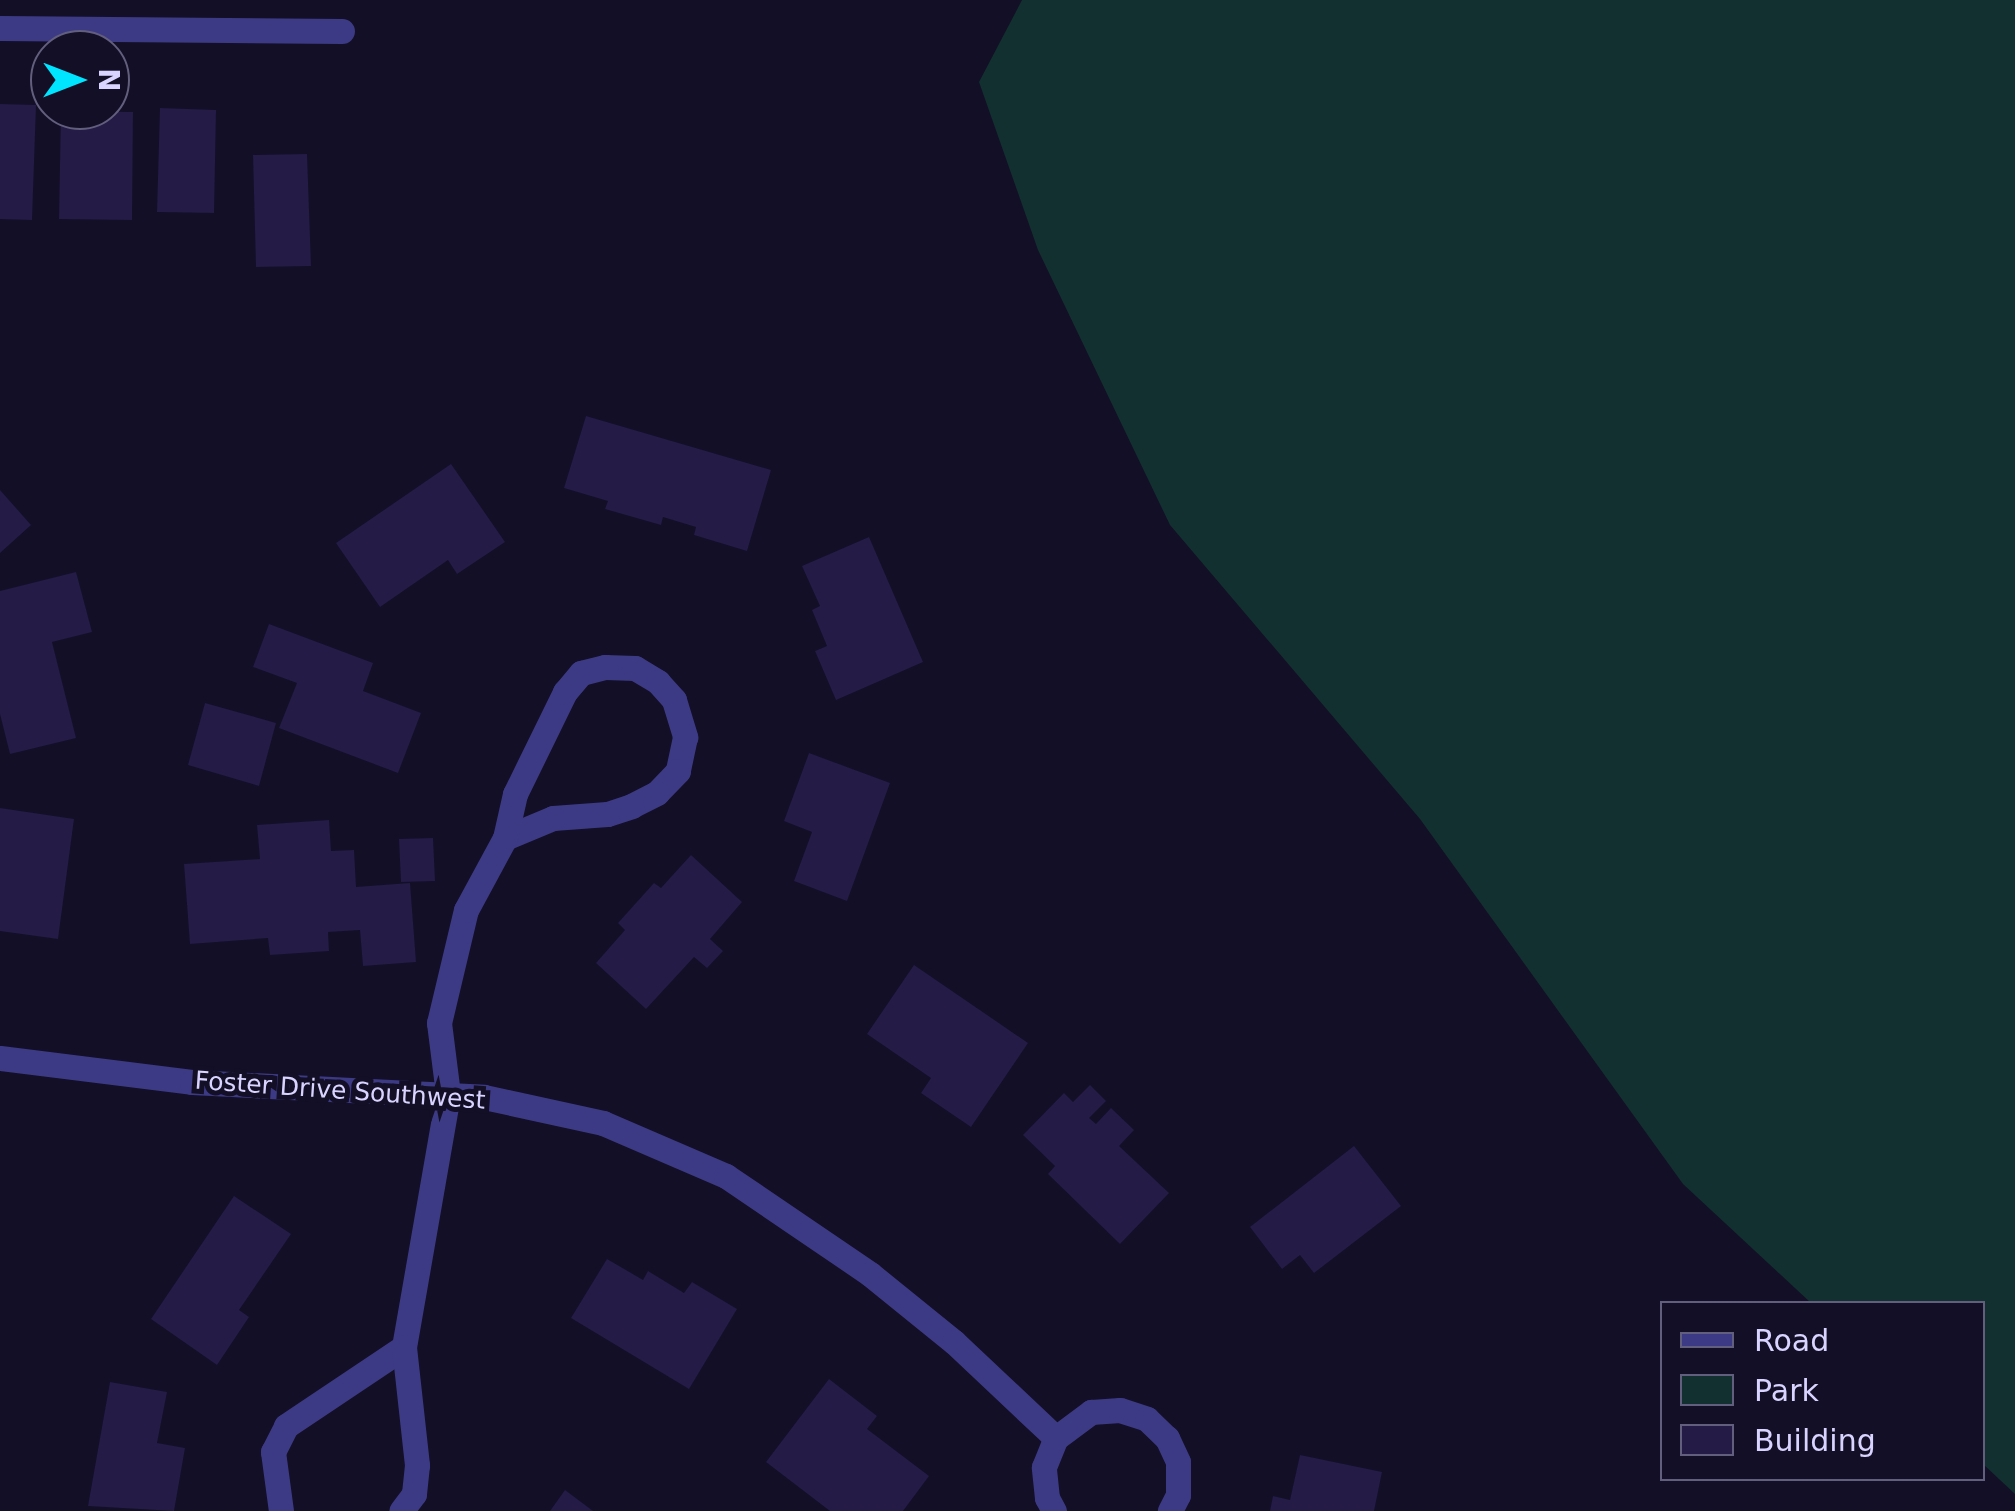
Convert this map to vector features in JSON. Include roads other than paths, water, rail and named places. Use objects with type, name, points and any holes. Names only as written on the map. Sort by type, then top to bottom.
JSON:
[{"type":"street","points":[[0,28],[342,31]]},
{"type":"street","points":[[401,1511],[414,1494],[416,1465],[404,1347],[448,1094],[440,1023],[466,910],[505,838],[514,794],[565,692],[582,673],[605,667],[635,668],[658,682],[674,700],[685,736],[678,771],[657,794],[607,814],[553,818],[505,838]]},
{"type":"street","name":"Foster Drive Southwest","points":[[0,1058],[192,1082],[484,1097],[603,1123],[726,1176],[870,1274],[954,1342],[1056,1438]]},
{"type":"street","points":[[281,1511],[273,1452],[286,1426],[404,1347]]},
{"type":"street","points":[[1054,1511],[1046,1498],[1044,1467],[1056,1438],[1092,1412],[1120,1410],[1147,1419],[1167,1438],[1178,1462],[1178,1495],[1170,1511]]}]
